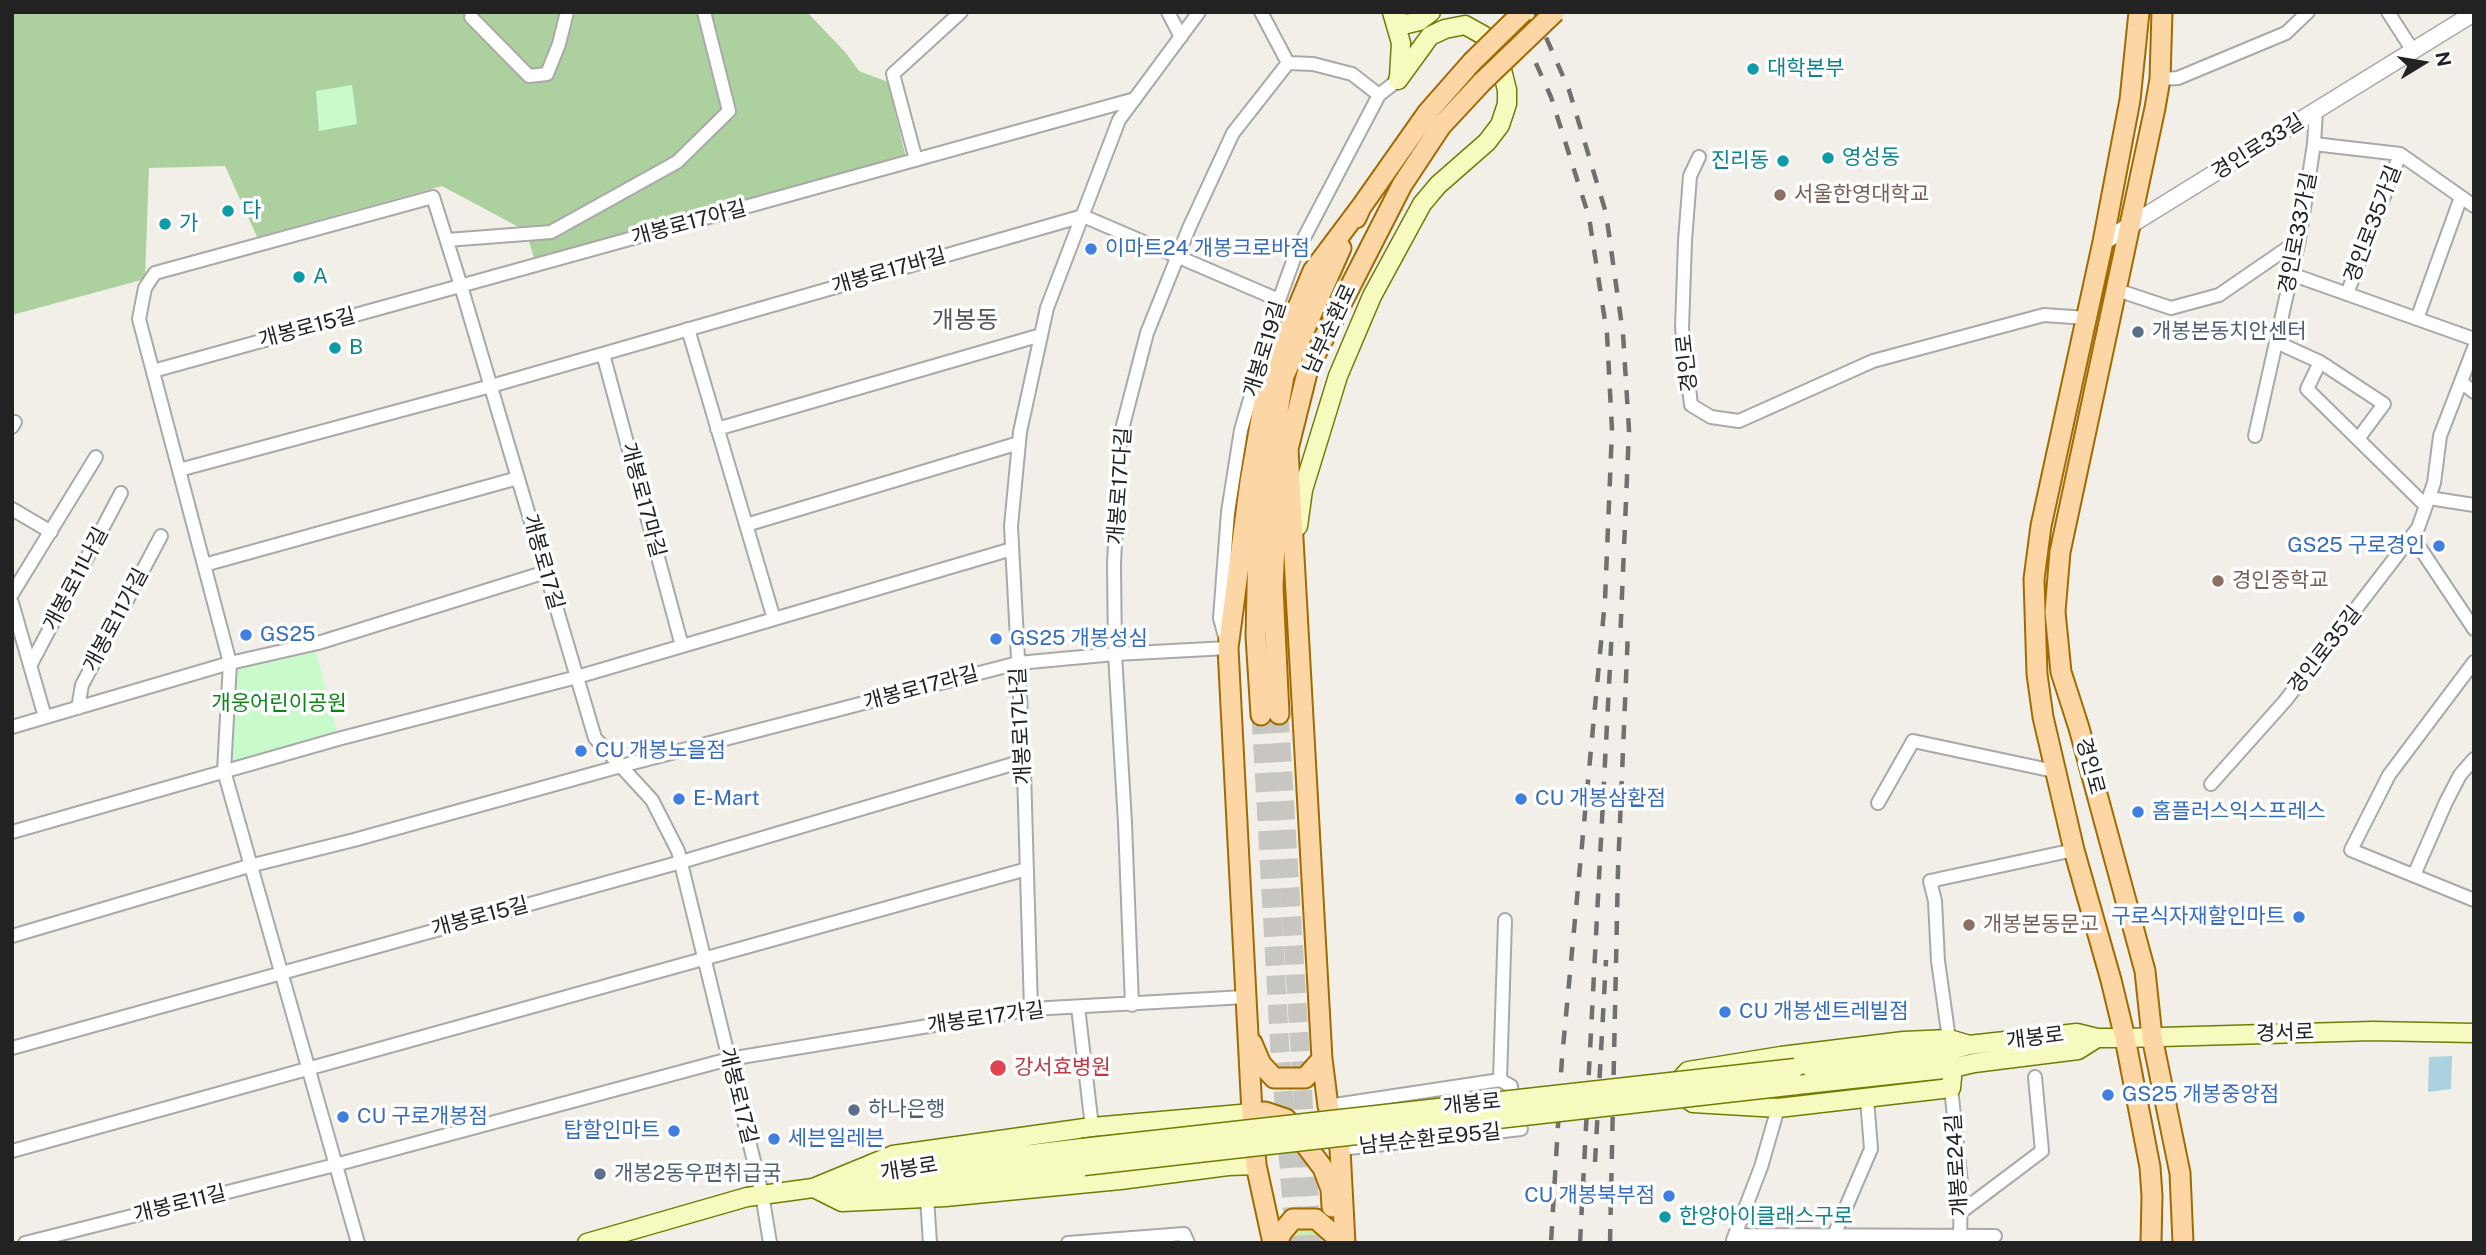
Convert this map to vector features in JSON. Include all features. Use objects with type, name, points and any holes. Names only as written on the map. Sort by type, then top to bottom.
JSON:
[{"type":"main road","points":[[1394,16],[1407,24],[1419,21],[1431,12]]},
{"type":"main road","points":[[1297,575],[1298,517],[1303,490],[1338,376],[1371,296],[1422,204],[1437,185],[1487,142],[1500,125],[1507,104],[1507,90],[1499,58],[1483,35],[1465,25],[1451,12]]},
{"type":"main road","name":"남부순환로","points":[[1523,12],[1472,62],[1428,112],[1361,207],[1284,376],[1258,544],[1256,636],[1270,714],[1275,543],[1289,449],[1308,369],[1402,185],[1441,125],[1555,12]]},
{"type":"main road","name":"경인로","points":[[2139,12],[2130,100],[2103,242],[2041,526],[2034,579],[2036,674],[2043,718],[2074,850],[2125,1038],[2150,1167],[2151,1243]]},
{"type":"main road","name":"경인로","points":[[2162,12],[2160,79],[2060,552],[2055,612],[2061,672],[2146,971],[2152,1037],[2180,1173],[2183,1243]]},
{"type":"main road","points":[[1394,16],[1401,43],[1398,80]]},
{"type":"main road","points":[[1398,80],[1430,36],[1445,29],[1465,25]]},
{"type":"main road","points":[[1275,1243],[1256,1166],[1228,648],[1250,482],[1264,402],[1282,346],[1313,271],[1361,207]]},
{"type":"main road","points":[[1289,449],[1322,1059],[1328,1106],[1340,1149],[1337,1240]]},
{"type":"main road","name":"경서로","points":[[2097,1038],[2372,1031],[2474,1033]]},
{"type":"main road","points":[[1247,1033],[1261,1064],[1274,1078],[1305,1078],[1322,1059]]},
{"type":"main road","name":"개봉로","points":[[928,1190],[1083,1157],[1795,1068],[1944,1052],[1969,1045],[2077,1033],[2097,1038]]},
{"type":"main road","name":"개봉로","points":[[587,1243],[762,1194],[813,1188],[897,1170],[1083,1157],[1953,1069],[1974,1063],[2078,1050],[2097,1038]]},
{"type":"main road","points":[[1953,1069],[1951,1088],[1778,1108],[1693,1103],[1681,1094],[1680,1080],[1688,1071],[1904,1041],[1949,1039],[1969,1045]]},
{"type":"main road","points":[[813,1188],[893,1155],[1092,1127],[1265,1112],[1286,1119],[1323,1168],[1331,1189],[1337,1240]]},
{"type":"main road","points":[[813,1188],[842,1202],[928,1190],[1120,1180],[1228,1166],[1256,1166]]},
{"type":"main road","points":[[1275,1243],[1293,1219],[1316,1219],[1337,1240]]},
{"type":"street","points":[[471,17],[529,76],[547,74],[559,44],[567,12]]},
{"type":"street","points":[[447,240],[551,232],[677,162],[729,111],[704,12]]},
{"type":"street","points":[[916,160],[893,74],[961,12]]},
{"type":"street","points":[[1168,12],[1181,37]]},
{"type":"street","name":"개봉로17나길","points":[[1031,1009],[1024,761],[1011,526],[1019,443],[1047,308],[1119,120],[1199,12]]},
{"type":"street","points":[[1261,12],[1288,63],[1312,64],[1352,74],[1379,95]]},
{"type":"street","points":[[2160,79],[2178,78],[2286,33],[2308,12]]},
{"type":"street","points":[[2388,12],[2413,51]]},
{"type":"street","name":"경인로33길","points":[[2103,242],[2474,13]]},
{"type":"street","name":"개봉로17다길","points":[[1132,1004],[1115,654],[1114,564],[1120,437],[1147,333],[1233,133],[1288,63]]},
{"type":"street","name":"개봉로19길","points":[[1228,648],[1220,618],[1228,512],[1241,430],[1279,300],[1296,253],[1379,95],[1398,80]]},
{"type":"street","name":"개봉로17아길","points":[[461,286],[1135,99]]},
{"type":"street","name":"경인로33가길","points":[[2255,436],[2299,240],[2314,144],[2316,111]]},
{"type":"street","name":"경인로35가길","points":[[2314,144],[2400,154],[2474,206]]},
{"type":"street","name":"경인로35가길","points":[[2347,294],[2400,154]]},
{"type":"street","name":"경인로","points":[[1699,157],[1690,176],[1682,328],[1691,405],[1711,417],[1739,421],[1873,361],[2044,315],[2087,318]]},
{"type":"street","name":"개봉로17길","points":[[153,371],[139,319],[145,288],[155,273],[433,197],[595,738],[652,800],[678,851],[762,1194],[770,1243]]},
{"type":"street","points":[[2417,319],[2461,197]]},
{"type":"street","points":[[1083,216],[1279,300]]},
{"type":"street","name":"개봉로17바길","points":[[491,386],[1083,216]]},
{"type":"street","points":[[2117,290],[2171,308],[2219,295],[2299,240]]},
{"type":"street","points":[[2291,274],[2474,339]]},
{"type":"street","name":"개봉로15길","points":[[153,371],[461,286]]},
{"type":"street","points":[[688,329],[774,619]]},
{"type":"street","points":[[718,429],[1041,335]]},
{"type":"street","points":[[2276,342],[2320,362],[2384,404],[2358,439]]},
{"type":"street","name":"경인로35길","points":[[2211,784],[2285,701],[2418,528],[2434,483],[2440,436],[2474,348]]},
{"type":"street","name":"개봉로17마길","points":[[603,354],[682,646]]},
{"type":"street","points":[[2320,362],[2307,389],[2358,439],[2427,502],[2474,505]]},
{"type":"street","points":[[153,371],[230,663],[224,771],[358,1243]]},
{"type":"street","points":[[2461,382],[2474,392]]},
{"type":"street","points":[[179,470],[491,386]]},
{"type":"street","points":[[746,524],[1019,443]]},
{"type":"street","name":"개봉로11나길","points":[[12,594],[96,457]]},
{"type":"street","points":[[205,565],[518,478]]},
{"type":"street","name":"개봉로11나길","points":[[30,666],[121,493]]},
{"type":"street","points":[[12,509],[51,531]]},
{"type":"street","name":"개봉로11가길","points":[[78,708],[82,685],[161,536]]},
{"type":"street","points":[[2412,536],[2474,629]]},
{"type":"street","points":[[12,832],[224,771],[577,677],[1012,549]]},
{"type":"street","points":[[12,727],[230,663],[318,643],[546,572]]},
{"type":"street","name":"개봉로11나길","points":[[12,603],[45,717]]},
{"type":"street","name":"개봉로17라길","points":[[621,766],[1018,663],[1228,648]]},
{"type":"street","points":[[2474,662],[2389,775],[2351,849],[2474,900]]},
{"type":"street","name":"경인로","points":[[1878,803],[1913,741],[2054,771]]},
{"type":"street","points":[[2414,875],[2446,802],[2460,775],[2474,759]]},
{"type":"street","points":[[681,862],[1024,761]]},
{"type":"street","points":[[12,936],[249,866],[354,840],[621,766]]},
{"type":"street","points":[[1949,1039],[1938,961],[1935,901],[1930,881],[2074,850]]},
{"type":"street","name":"개봉로15길","points":[[280,972],[681,862]]},
{"type":"street","points":[[12,1151],[1027,869]]},
{"type":"street","points":[[1500,1080],[1505,920]]},
{"type":"street","points":[[12,1048],[280,972]]},
{"type":"street","name":"개봉로17가길","points":[[729,1059],[1031,1009],[1245,997]]},
{"type":"street","points":[[1079,1007],[1092,1127]]},
{"type":"street","points":[[335,1165],[729,1059]]},
{"type":"street","points":[[1961,1212],[2042,1151],[2035,1077]]},
{"type":"street","points":[[1328,1106],[1500,1080],[1511,1086],[1514,1115],[1505,1131]]},
{"type":"street","name":"개봉로24길","points":[[1951,1088],[1961,1183],[1961,1239]]},
{"type":"street","points":[[1834,1236],[1871,1149],[1867,1099]]},
{"type":"street","points":[[1778,1108],[1761,1167],[1734,1239],[1834,1236],[1961,1239],[1995,1236]]},
{"type":"street","name":"남부순환로95길","points":[[1340,1149],[1521,1129]]},
{"type":"street","name":"개봉로11길","points":[[25,1243],[335,1165]]},
{"type":"street","points":[[928,1190],[930,1243]]},
{"type":"street","points":[[1068,1243],[1184,1234],[1188,1243]]},
{"type":"green space","points":[[12,12],[807,12],[846,53],[859,71],[888,82],[907,162],[536,265],[526,231],[442,186],[257,237],[225,166],[149,168],[145,279],[12,315]]},
{"type":"green space","points":[[352,85],[357,124],[319,131],[316,91]]},
{"type":"green space","name":"개웅어린이공원","points":[[315,648],[338,735],[228,767],[236,665]]},
{"type":"green space","points":[[1300,1226],[1313,1228],[1318,1243],[1292,1243],[1295,1230]]},
{"type":"water","points":[[2452,1056],[2451,1089],[2428,1092],[2429,1057]]},
{"type":"tunnel","points":[[1279,714],[1312,1243]]},
{"type":"tunnel","points":[[1261,715],[1280,1051],[1295,1243]]},
{"type":"railway","points":[[1513,12],[1551,97],[1589,217],[1607,334],[1612,430],[1605,600],[1562,1058],[1551,1243]]},
{"type":"railway","points":[[1535,12],[1569,90],[1606,213],[1623,334],[1629,430],[1620,642]]},
{"type":"railway","points":[[1580,1243],[1612,628]]},
{"type":"railway","points":[[1610,1243],[1618,870],[1628,631]]},
{"type":"railway","points":[[1595,1162],[1606,960]]},
{"type":"place","name":"대학본부","points":[[1753,69]]},
{"type":"place","name":"영성동","points":[[1828,158]]},
{"type":"place","name":"진리동","points":[[1783,161]]},
{"type":"place","name":"서울한영대학교","points":[[1780,195]]},
{"type":"place","name":"다","points":[[228,211]]},
{"type":"place","name":"가","points":[[165,224]]},
{"type":"place","name":"이마트24 개봉크로바점","points":[[1091,249]]},
{"type":"place","name":"A","points":[[299,277]]},
{"type":"place","name":"개봉본동치안센터","points":[[2138,332]]},
{"type":"place","name":"B","points":[[335,348]]},
{"type":"place","name":"GS25 구로경인","points":[[2439,546]]},
{"type":"place","name":"경인중학교","points":[[2218,581]]},
{"type":"place","name":"GS25","points":[[246,635]]},
{"type":"place","name":"GS25 개봉성심","points":[[996,639]]},
{"type":"place","name":"CU 개봉노을점","points":[[581,751]]},
{"type":"place","name":"E-Mart","points":[[679,799]]},
{"type":"place","name":"CU 개봉삼환점","points":[[1521,799]]},
{"type":"place","name":"홈플러스익스프레스","points":[[2138,812]]},
{"type":"place","name":"구로식자재할인마트","points":[[2299,917]]},
{"type":"place","name":"개봉본동문고","points":[[1969,925]]},
{"type":"place","name":"CU 개봉센트레빌점","points":[[1725,1012]]},
{"type":"place","name":"강서효병원","points":[[998,1068]]},
{"type":"place","name":"GS25 개봉중앙점","points":[[2108,1095]]},
{"type":"place","name":"하나은행","points":[[854,1110]]},
{"type":"place","name":"CU 구로개봉점","points":[[343,1117]]},
{"type":"place","name":"탑할인마트","points":[[674,1131]]},
{"type":"place","name":"세븐일레븐","points":[[774,1139]]},
{"type":"place","name":"개봉2동우편취급국","points":[[600,1174]]},
{"type":"place","name":"CU 개봉북부점","points":[[1669,1196]]},
{"type":"place","name":"한양아이클래스구로","points":[[1665,1217]]},
{"type":"district","name":"개봉동","points":[[965,321]]}]
